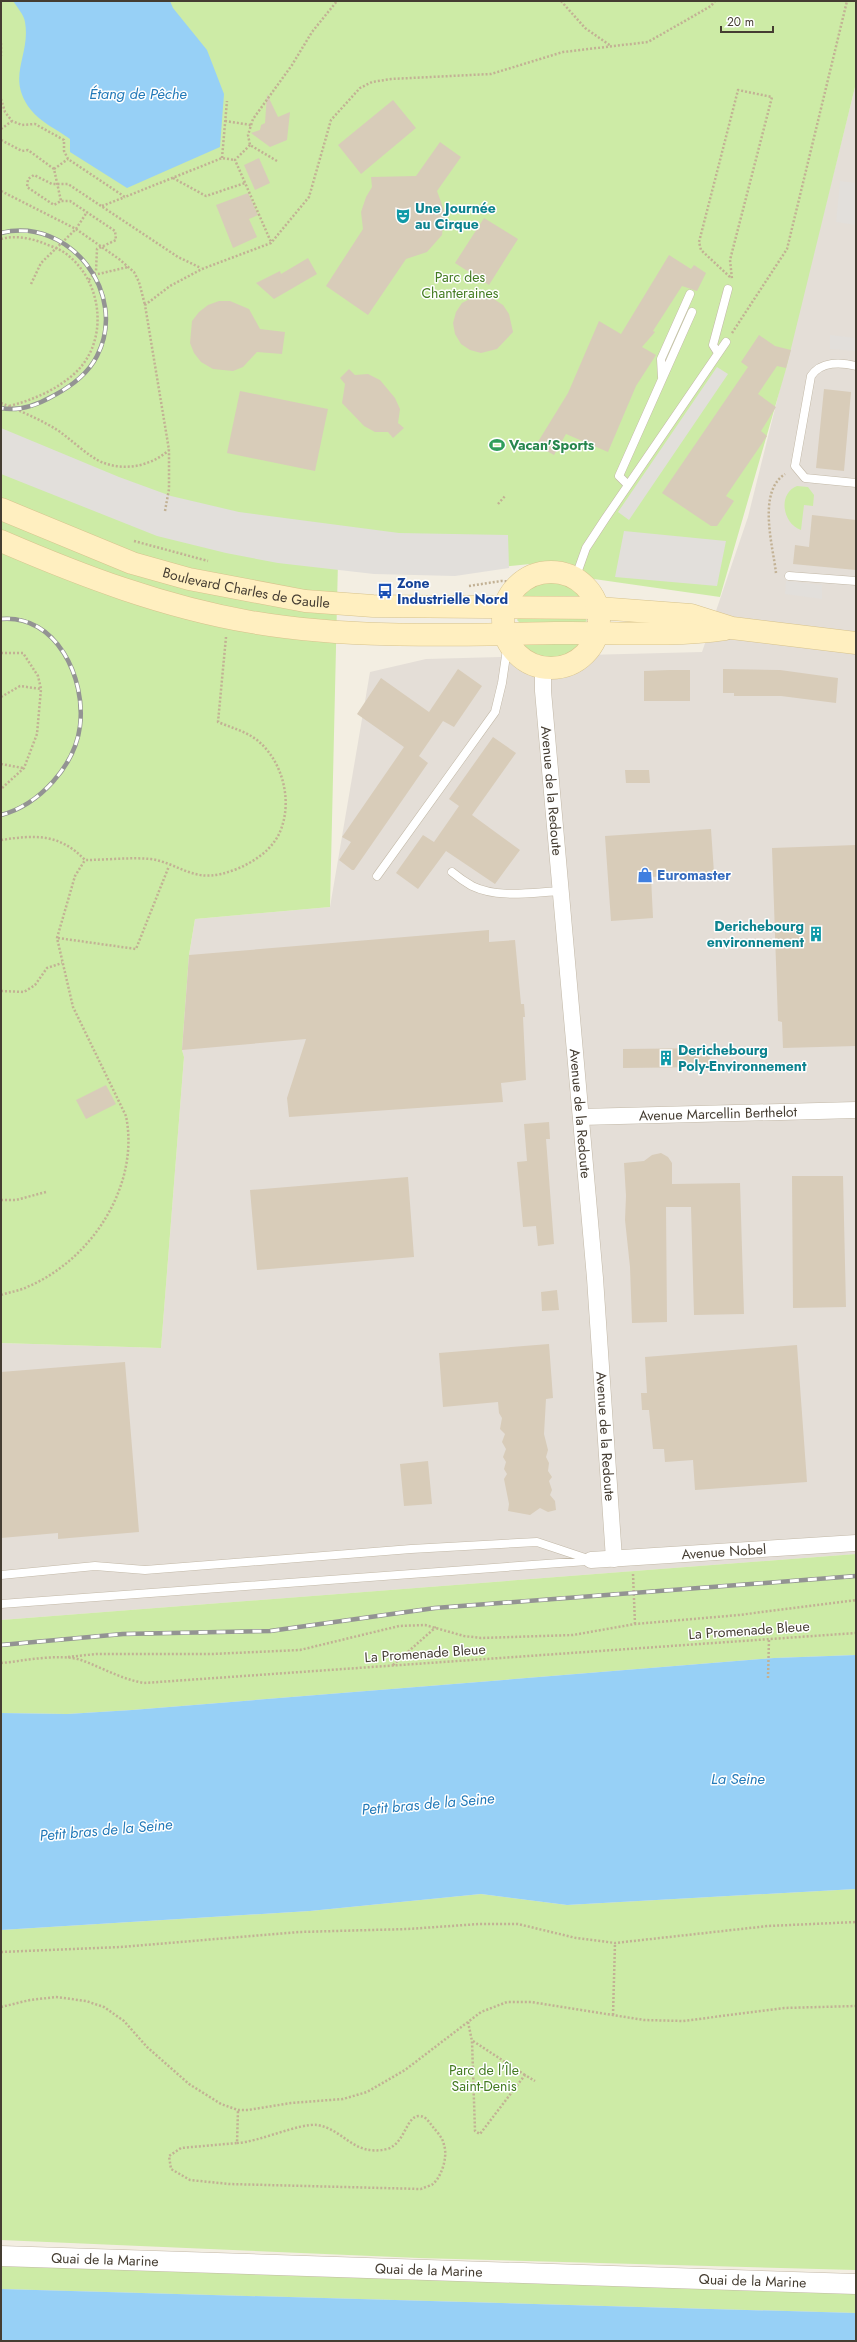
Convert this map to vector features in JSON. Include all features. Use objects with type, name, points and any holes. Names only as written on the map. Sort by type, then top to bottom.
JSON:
[{"type":"main road","name":"Boulevard Charles de Gaulle","points":[[1,509],[132,563],[188,579],[305,601],[373,606],[598,608],[691,616],[732,628],[856,643]]},
{"type":"main road","name":"Boulevard Charles de Gaulle","points":[[1,541],[110,585],[155,600],[250,622],[303,629],[358,633],[506,638],[598,632],[688,634],[732,628]]},
{"type":"main road","points":[[546,573],[556,573],[575,579],[585,587],[598,608],[598,632],[592,644],[582,656],[569,665],[543,669],[526,662],[516,653],[506,638],[503,619],[505,608],[511,594],[522,582],[546,573]]},
{"type":"street","name":"Avenue de la Redoute","points":[[543,669],[543,692],[562,891],[595,1278],[614,1559]]},
{"type":"street","name":"Avenue Marcellin Berthelot","points":[[581,1118],[856,1110]]},
{"type":"street","name":"Avenue Nobel","points":[[591,1560],[856,1543]]},
{"type":"street","name":"Quai de la Marine","points":[[1,2256],[856,2284]]},
{"type":"lane","points":[[718,353],[713,345],[728,289]]},
{"type":"lane","points":[[662,378],[661,359],[690,294]]},
{"type":"lane","points":[[628,485],[620,476],[692,312]]},
{"type":"lane","points":[[575,579],[586,548],[726,342]]},
{"type":"lane","points":[[856,366],[829,364],[819,368],[811,376],[796,469],[805,478],[856,483]]},
{"type":"lane","points":[[789,576],[856,581]]},
{"type":"lane","points":[[377,876],[495,712],[502,683],[506,638]]},
{"type":"lane","points":[[452,872],[472,886],[484,890],[513,894],[562,891]]},
{"type":"lane","points":[[1,1575],[95,1566],[145,1570],[411,1549],[537,1542],[591,1560]]},
{"type":"lane","points":[[1,1604],[591,1560]]},
{"type":"path","points":[[277,161],[250,144],[248,135],[253,118],[292,65],[312,32],[337,1]]},
{"type":"path","points":[[562,1],[585,28],[612,46]]},
{"type":"path","points":[[145,305],[170,286],[202,269],[271,242],[309,197],[331,120],[360,88],[372,82],[391,79],[491,74],[563,52],[648,42],[711,6],[715,1]]},
{"type":"path","points":[[726,342],[787,249],[847,1]]},
{"type":"path","points":[[1,43],[1,56]]},
{"type":"path","points":[[728,289],[732,278],[730,260],[772,97],[738,90],[699,242],[701,250],[732,278]]},
{"type":"path","points":[[1,99],[5,112],[12,121],[22,125],[35,124],[64,140],[64,150],[68,160],[125,197]]},
{"type":"path","points":[[222,158],[227,101]]},
{"type":"path","points":[[225,120],[251,126]]},
{"type":"path","points":[[1,129],[12,121]]},
{"type":"path","points":[[1,140],[22,151],[28,150],[54,169],[59,185],[61,201]]},
{"type":"path","points":[[235,160],[250,144]]},
{"type":"path","points":[[101,206],[222,158],[235,160]]},
{"type":"path","points":[[54,169],[68,160]]},
{"type":"path","points":[[235,160],[271,242]]},
{"type":"path","points":[[89,280],[96,271],[97,249],[100,246],[116,240],[116,231],[70,201],[61,201],[54,205],[27,187],[28,179],[34,175],[59,185],[68,184],[178,257],[202,269]]},
{"type":"path","points":[[173,178],[206,196],[245,183]]},
{"type":"path","points":[[1,190],[76,229],[128,267],[140,282],[169,450],[169,489],[165,511]]},
{"type":"path","points":[[32,284],[41,263],[76,229],[87,212]]},
{"type":"path","points":[[1,239],[17,237],[32,239],[56,248],[72,258],[89,280],[95,298],[98,325],[95,342],[88,356],[75,373],[59,386],[30,400],[9,406]]},
{"type":"path","points":[[94,275],[128,267]]},
{"type":"path","points":[[1,403],[53,427],[103,463],[123,467],[143,466],[162,457],[169,450]]},
{"type":"path","points":[[789,576],[776,575],[768,504],[772,490],[777,481],[796,469]]},
{"type":"path","points":[[498,504],[505,496]]},
{"type":"path","points":[[128,538],[215,562]]},
{"type":"path","points":[[463,586],[501,581],[522,582]]},
{"type":"path","points":[[1,840],[27,836],[53,838],[76,850],[85,860],[152,859],[191,874],[220,874],[254,861],[277,837],[284,820],[285,787],[276,765],[268,751],[248,734],[218,722],[227,634]]},
{"type":"path","points":[[1,653],[24,653],[38,676],[41,689],[37,734],[24,768],[1,789]]},
{"type":"path","points":[[1,697],[20,686],[41,689]]},
{"type":"path","points":[[1,764],[24,768]]},
{"type":"path","points":[[1,1295],[27,1288],[45,1278],[63,1266],[84,1246],[106,1219],[122,1179],[128,1153],[130,1133],[126,1116],[73,1007],[62,963],[58,938],[75,876],[85,860]]},
{"type":"path","points":[[58,938],[136,950],[169,866]]},
{"type":"path","points":[[1,991],[24,992],[35,985],[47,968],[62,963]]},
{"type":"path","points":[[1,1200],[16,1200],[46,1192]]},
{"type":"path","points":[[632,1558],[635,1624]]},
{"type":"path","points":[[67,1657],[96,1654],[212,1654],[300,1650],[399,1626],[436,1626],[464,1636],[481,1638],[579,1634],[635,1624],[739,1615],[856,1600]]},
{"type":"path","points":[[393,1665],[436,1626]]},
{"type":"path","name":"La Promenade Bleue","points":[[1,1663],[67,1657],[80,1660],[125,1680],[144,1683],[856,1633]]},
{"type":"path","points":[[768,1678],[770,1639]]},
{"type":"path","points":[[1,1952],[121,1947],[299,1932],[408,1929],[479,1924],[522,1924],[576,1938],[615,1943],[768,1926],[856,1922]]},
{"type":"path","points":[[613,2015],[615,1943]]},
{"type":"path","points":[[1,2007],[30,2000],[56,1997],[86,2001],[104,2007],[124,2021],[157,2057],[189,2084],[213,2100],[238,2110],[355,2097],[405,2070],[468,2022],[496,2005],[518,2001],[644,2020],[683,2021],[784,2008],[856,2006]]},
{"type":"path","points":[[468,2022],[472,2041],[475,2131],[480,2134],[525,2075]]},
{"type":"path","points":[[472,2041],[535,2081]]},
{"type":"path","points":[[237,2143],[238,2110]]},
{"type":"path","points":[[419,2116],[426,2118],[437,2131],[444,2144],[446,2156],[440,2172],[432,2184],[421,2189],[221,2183],[190,2180],[172,2169],[169,2156],[181,2148],[237,2143],[251,2142],[311,2125],[328,2130],[360,2149],[388,2149],[400,2142],[412,2119],[419,2116]]},
{"type":"shaded area","points":[[856,83],[856,1554],[1,1620],[1,1343],[161,1348],[184,1057],[182,1050],[189,955],[195,919],[330,907],[370,672],[426,659],[702,652],[748,517]]},
{"type":"shaded area","points":[[840,181],[856,183],[856,225],[836,222]]},
{"type":"shaded area","points":[[830,335],[856,338],[856,351],[830,349]]},
{"type":"shaded area","points":[[717,367],[728,374],[629,520],[618,512]]},
{"type":"shaded area","points":[[1,428],[119,477],[171,496],[239,512],[399,533],[508,535],[509,568],[455,576],[374,574],[278,563],[226,553],[157,536],[1,474]]},
{"type":"shaded area","points":[[624,531],[726,541],[717,586],[615,577]]},
{"type":"shaded area","points":[[786,581],[822,585],[822,599],[785,594]]},
{"type":"green space","name":"Parc des Chanteraines","points":[[1,1],[856,1],[856,83],[786,369],[720,597],[594,579],[569,563],[550,562],[463,571],[338,561],[330,907],[195,919],[189,955],[182,1050],[184,1057],[161,1348],[1,1343]]},
{"type":"green space","points":[[797,486],[808,487],[814,495],[813,506],[804,505],[801,530],[790,522],[785,509],[787,495]]},
{"type":"green space","points":[[557,582],[571,587],[580,596],[524,596],[529,589],[533,587]]},
{"type":"green space","points":[[519,617],[585,618],[587,621],[520,623],[517,620]]},
{"type":"green space","points":[[525,644],[579,644],[567,654],[545,657],[538,655],[524,647]]},
{"type":"green space","points":[[856,1554],[856,1655],[774,1658],[132,1710],[67,1714],[1,1713],[1,1620]]},
{"type":"green space","name":"Parc de l'Île Saint-Denis","points":[[856,1889],[856,2270],[419,2258],[1,2240],[1,1930],[310,1911],[481,1894],[567,1905]]},
{"type":"green space","points":[[1,2263],[856,2288],[856,2313],[1,2289]]},
{"type":"water","name":"Étang de Pêche","points":[[13,1],[170,1],[173,8],[207,50],[224,94],[220,147],[127,188],[70,152],[70,139],[39,118],[31,110],[24,98],[20,87],[19,77],[25,45],[25,22],[22,14]]},
{"type":"water","name":"La Seine","points":[[856,1655],[856,1889],[567,1905],[481,1894],[310,1911],[1,1930],[1,1713],[67,1714],[132,1710],[774,1658]]},
{"type":"water","points":[[1,2289],[856,2313],[856,2341],[1,2341]]},
{"type":"building","points":[[267,94],[278,117],[290,112],[287,140],[270,147],[251,133],[260,130],[261,125],[265,123]]},
{"type":"building","points":[[393,100],[416,128],[361,174],[338,145]]},
{"type":"building","points":[[440,142],[461,157],[437,191],[445,213],[442,235],[427,252],[406,259],[368,315],[326,286],[363,229],[361,212],[366,197],[372,187],[371,177],[416,176]]},
{"type":"building","points":[[259,158],[270,183],[255,190],[244,165]]},
{"type":"building","points":[[248,193],[258,215],[249,219],[257,237],[233,248],[216,205]]},
{"type":"building","points":[[484,218],[518,239],[489,285],[455,263]]},
{"type":"building","points":[[669,255],[691,269],[694,265],[706,273],[697,291],[682,286],[653,331],[655,332],[642,347],[656,355],[636,386],[608,452],[566,434],[554,455],[536,445],[568,393],[599,321],[621,334]]},
{"type":"building","points":[[308,258],[317,274],[274,299],[256,283],[280,271],[281,274]]},
{"type":"building","points":[[483,292],[503,305],[509,314],[513,332],[497,349],[481,353],[470,350],[461,344],[455,334],[453,323],[456,312],[462,303]]},
{"type":"building","points":[[219,301],[230,301],[249,309],[260,329],[285,332],[282,354],[257,352],[243,367],[233,371],[213,369],[201,362],[194,353],[190,343],[192,321],[199,312],[208,305]]},
{"type":"building","points":[[759,335],[775,346],[791,350],[786,368],[777,366],[758,394],[776,407],[761,431],[767,436],[726,496],[734,501],[717,526],[711,526],[662,493],[748,367],[741,362]]},
{"type":"building","points":[[349,369],[355,375],[368,374],[380,380],[395,398],[400,409],[398,423],[404,428],[393,438],[388,432],[375,432],[364,426],[342,403],[345,384],[340,378]]},
{"type":"building","points":[[824,389],[851,392],[844,471],[816,468]]},
{"type":"building","points":[[240,391],[328,409],[315,471],[227,453]]},
{"type":"building","points":[[812,515],[856,520],[856,570],[793,564],[795,545],[809,547]]},
{"type":"building","points":[[458,669],[482,686],[454,727],[443,721],[419,756],[428,763],[354,870],[352,870],[339,860],[351,842],[342,837],[404,747],[357,714],[381,678],[429,712]]},
{"type":"building","points":[[723,669],[780,670],[838,678],[836,703],[781,696],[734,696],[734,693],[723,693]]},
{"type":"building","points":[[690,670],[690,701],[644,701],[644,671]]},
{"type":"building","points":[[493,737],[516,753],[472,815],[520,850],[495,884],[446,851],[418,889],[396,873],[423,835],[434,842],[459,806],[449,799]]},
{"type":"building","points":[[625,770],[649,770],[650,783],[626,783]]},
{"type":"building","name":"Euromaster","points":[[711,829],[714,873],[651,877],[653,918],[611,921],[605,836]]},
{"type":"building","name":"Derichebourg environnement","points":[[856,845],[856,1046],[783,1048],[782,1022],[778,1021],[772,848]]},
{"type":"building","points":[[489,930],[489,942],[515,940],[521,1004],[524,1004],[525,1017],[523,1017],[526,1080],[501,1083],[503,1102],[289,1117],[287,1098],[306,1039],[182,1050],[189,955]]},
{"type":"building","name":"Derichebourg Poly-Environnement","points":[[710,1048],[710,1067],[623,1068],[623,1049]]},
{"type":"building","points":[[106,1085],[116,1104],[86,1119],[76,1100]]},
{"type":"building","points":[[549,1122],[550,1139],[546,1139],[554,1244],[538,1246],[536,1226],[523,1227],[517,1162],[527,1161],[524,1124]]},
{"type":"building","points":[[661,1153],[668,1157],[672,1163],[672,1184],[740,1183],[744,1314],[694,1315],[691,1207],[666,1207],[667,1322],[632,1323],[630,1267],[625,1220],[626,1196],[624,1163],[644,1161],[652,1155]]},
{"type":"building","points":[[792,1176],[843,1176],[846,1307],[793,1308]]},
{"type":"building","points":[[408,1177],[414,1257],[257,1270],[250,1190]]},
{"type":"building","points":[[557,1290],[559,1310],[542,1311],[541,1292]]},
{"type":"building","points":[[549,1344],[553,1398],[546,1399],[544,1434],[548,1450],[546,1457],[549,1463],[548,1471],[552,1477],[549,1481],[552,1490],[550,1495],[555,1501],[556,1510],[548,1512],[540,1508],[530,1515],[508,1511],[509,1504],[504,1479],[507,1474],[504,1469],[506,1462],[503,1457],[506,1449],[502,1442],[505,1434],[500,1429],[502,1418],[499,1413],[498,1402],[443,1407],[439,1353]]},
{"type":"building","points":[[797,1345],[807,1482],[695,1490],[693,1460],[665,1462],[664,1449],[653,1449],[649,1410],[642,1410],[641,1393],[647,1393],[645,1357]]},
{"type":"building","points":[[125,1362],[139,1532],[58,1539],[58,1533],[1,1538],[1,1372]]},
{"type":"building","points":[[428,1461],[432,1504],[404,1506],[400,1464]]},
{"type":"railway","points":[[1,233],[26,231],[50,236],[70,248],[87,265],[99,285],[105,308],[105,332],[97,356],[84,374],[66,388],[41,402],[28,407],[14,409],[1,408]]},
{"type":"railway","points":[[1,619],[21,620],[38,627],[52,638],[64,653],[72,670],[78,689],[81,708],[77,741],[63,769],[53,782],[29,802],[15,810],[1,815]]},
{"type":"railway","points":[[1,1645],[123,1634],[270,1631],[435,1608],[856,1576]]},
{"type":"place","name":"Une Journée au Cirque","points":[[403,216]]},
{"type":"place","name":"Vacan'Sports","points":[[497,445]]},
{"type":"place","name":"Zone Industrielle Nord","points":[[385,591]]},
{"type":"place","name":"Euromaster","points":[[645,875]]},
{"type":"place","name":"Derichebourg environnement","points":[[816,934]]},
{"type":"place","name":"Derichebourg Poly-Environnement","points":[[666,1058]]},
{"type":"water label","name":"Petit bras de la Seine","points":[[428,1804]]},
{"type":"water label","name":"Petit bras de la Seine","points":[[106,1830]]}]
